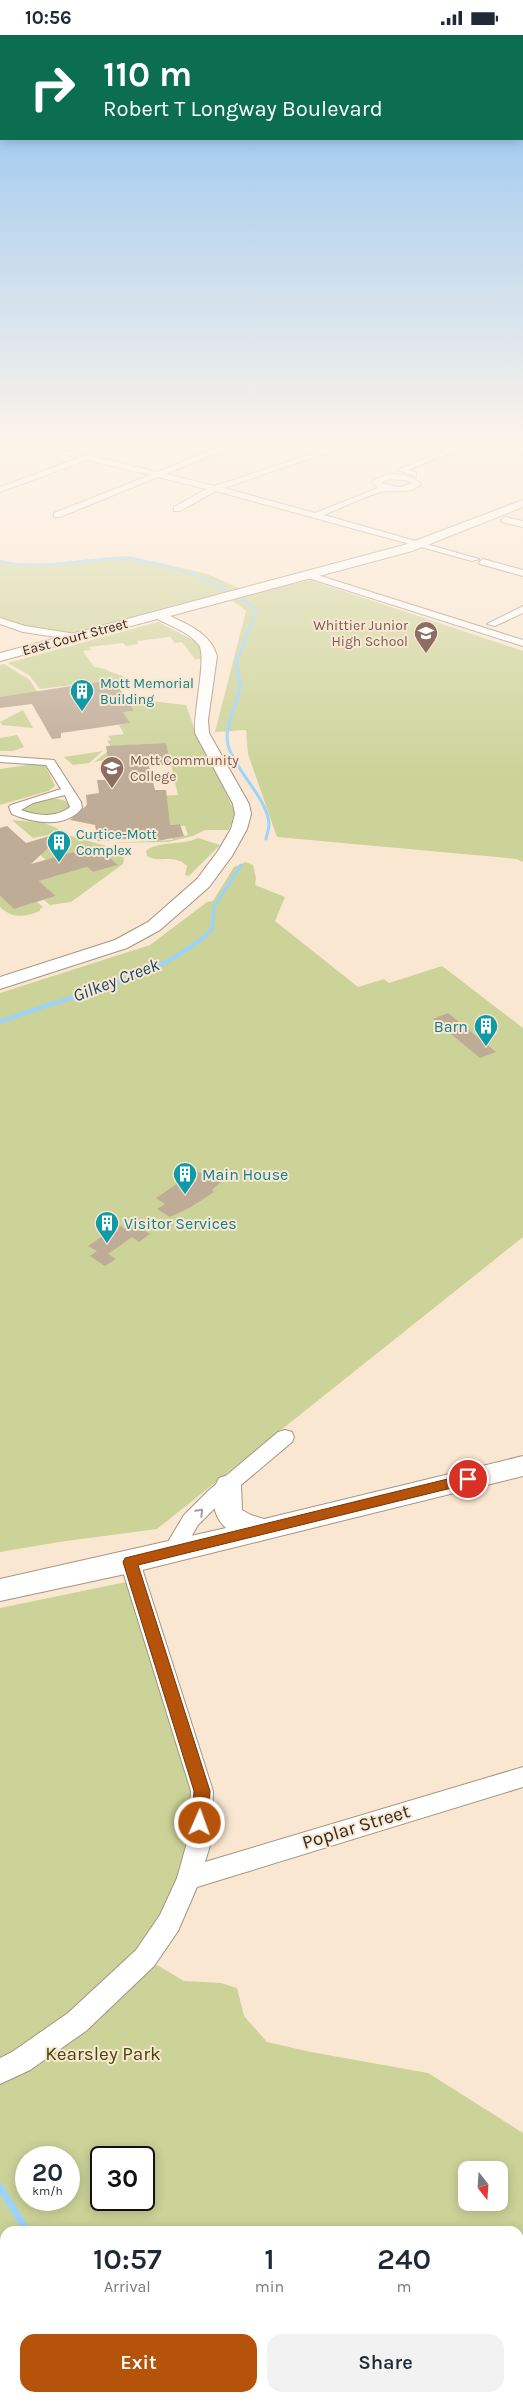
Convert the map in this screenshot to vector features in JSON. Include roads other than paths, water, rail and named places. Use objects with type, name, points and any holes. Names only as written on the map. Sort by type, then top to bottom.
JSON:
[{"type":"street","name":"East Court Street","points":[[0,657],[371,557]]},
{"type":"street","points":[[470,557],[523,573]]},
{"type":"street","points":[[308,575],[523,643]]},
{"type":"street","points":[[492,624],[523,609]]},
{"type":"street","points":[[0,983],[121,944],[144,933],[162,920],[203,883],[238,834],[243,814],[241,804],[205,739],[201,727],[210,656],[209,647],[200,638],[159,615]]},
{"type":"street","points":[[0,621],[23,629],[76,637]]},
{"type":"street","points":[[20,652],[26,647],[23,629]]},
{"type":"street","points":[[0,759],[50,761],[67,791]]},
{"type":"street","points":[[172,1552],[191,1520],[228,1485],[286,1437]]},
{"type":"street","points":[[0,1590],[130,1562],[523,1466]]},
{"type":"street","points":[[228,1485],[226,1500],[230,1515],[239,1524],[265,1529]]},
{"type":"street","points":[[0,2071],[21,2061],[76,2022],[145,1958],[169,1923],[189,1878],[200,1839],[202,1791],[130,1562]]},
{"type":"street","name":"Poplar Street","points":[[189,1878],[523,1777]]},
{"type":"waterway","name":"Gilkey Creek","points":[[0,562],[29,565],[129,559],[173,568],[202,578],[228,591]]},
{"type":"waterway","name":"Gilkey Creek","points":[[237,660],[256,613],[254,607],[241,598]]},
{"type":"waterway","name":"Gilkey Creek","points":[[237,660],[240,685],[228,728],[228,745],[231,754],[263,804],[269,824],[266,839]]},
{"type":"waterway","name":"Gilkey Creek","points":[[203,937],[212,930],[214,907],[241,865]]},
{"type":"waterway","name":"Gilkey Creek","points":[[0,1022],[133,977],[183,952],[205,936]]},
{"type":"waterway","name":"Gilkey Creek","points":[[0,2187],[24,2226]]},
{"type":"place","name":"Whittier Junior High School","points":[[426,654]]},
{"type":"place","name":"Mott Memorial Building","points":[[82,712]]},
{"type":"place","name":"Mott Community College","points":[[112,789]]},
{"type":"place","name":"Curtice-Mott Complex","points":[[59,863]]},
{"type":"place","name":"Barn","points":[[486,1047]]},
{"type":"place","name":"Main House","points":[[185,1195]]},
{"type":"place","name":"Visitor Services","points":[[107,1244]]},
{"type":"park label","name":"Kearsley Park","points":[[103,2054]]}]
